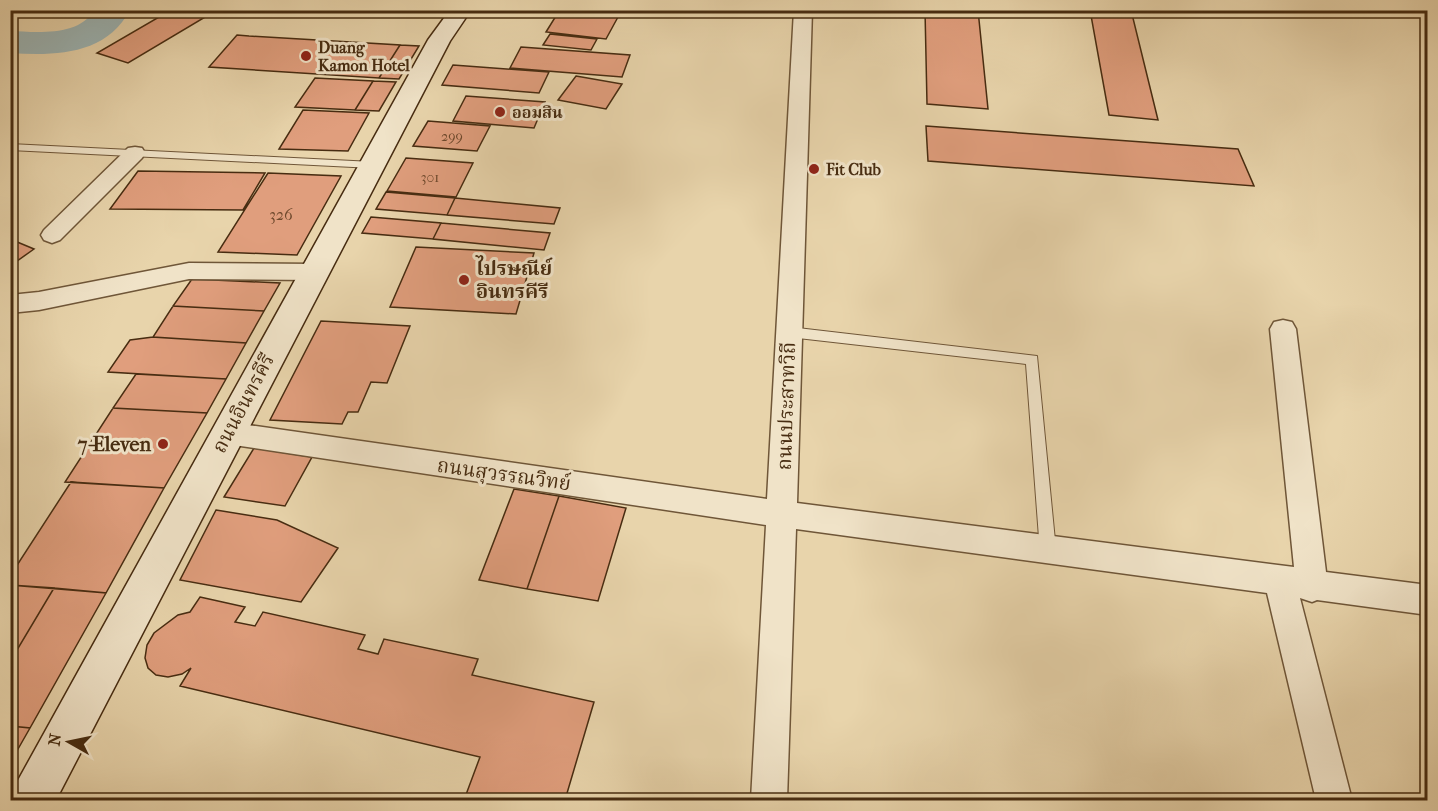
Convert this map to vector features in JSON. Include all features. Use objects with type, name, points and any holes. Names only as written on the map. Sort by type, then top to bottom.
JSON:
[{"type":"main road","name":"ถนนอินทรคีรี","points":[[32,801],[228,430],[439,40],[461,10]]},
{"type":"street","name":"ถนนประสาทวิถี","points":[[769,801],[803,10]]},
{"type":"street","points":[[52,235],[135,153]]},
{"type":"street","points":[[10,304],[39,301],[189,270],[315,272]]},
{"type":"street","points":[[1283,328],[1296,584],[1334,801]]},
{"type":"street","name":"ถนนสุวรรณวิทย์","points":[[228,430],[1047,550],[1428,600]]},
{"type":"lane","points":[[10,147],[373,165]]},
{"type":"lane","points":[[789,332],[1032,360],[1047,550]]},
{"type":"building","points":[[171,10],[217,10],[128,63],[97,53]]},
{"type":"building","points":[[925,10],[978,10],[988,109],[927,104]]},
{"type":"building","points":[[1090,10],[1131,10],[1158,120],[1109,115]]},
{"type":"building","points":[[559,11],[618,17],[606,39],[546,32]]},
{"type":"building","points":[[550,34],[597,39],[591,50],[543,45]]},
{"type":"building","name":"Duang Kamon Hotel","points":[[237,35],[400,45],[379,78],[209,67]]},
{"type":"building","points":[[400,45],[419,46],[399,79],[379,78]]},
{"type":"building","points":[[521,47],[630,55],[622,77],[510,68]]},
{"type":"building","points":[[453,65],[549,72],[539,93],[442,85]]},
{"type":"building","points":[[576,76],[622,84],[606,109],[558,100]]},
{"type":"building","points":[[315,78],[373,81],[355,110],[295,107]]},
{"type":"building","points":[[373,81],[396,82],[379,111],[355,110]]},
{"type":"building","name":"ออมสิน","points":[[466,96],[545,102],[534,128],[453,121]]},
{"type":"building","points":[[303,110],[369,113],[348,151],[279,149]]},
{"type":"building","points":[[428,121],[490,126],[477,151],[413,146]]},
{"type":"building","points":[[926,126],[1238,149],[1254,186],[928,161]]},
{"type":"building","points":[[406,158],[473,163],[456,197],[387,191]]},
{"type":"building","points":[[138,171],[265,173],[243,210],[110,209]]},
{"type":"building","points":[[268,173],[341,176],[297,255],[218,252]]},
{"type":"building","points":[[386,192],[455,198],[447,215],[376,209]]},
{"type":"building","points":[[455,198],[560,208],[554,224],[447,215]]},
{"type":"building","points":[[371,217],[441,223],[433,239],[362,233]]},
{"type":"building","points":[[441,223],[550,233],[544,250],[433,239]]},
{"type":"building","points":[[10,239],[34,249],[10,266]]},
{"type":"building","name":"ไปรษณีย์ อินทรคีรี","points":[[416,247],[534,253],[516,314],[390,307]]},
{"type":"building","points":[[192,279],[280,283],[264,311],[173,306]]},
{"type":"building","points":[[173,306],[264,311],[246,343],[153,337]]},
{"type":"building","points":[[321,321],[410,326],[387,383],[371,382],[358,412],[348,412],[342,424],[270,420]]},
{"type":"building","points":[[153,337],[246,343],[226,379],[108,372],[130,340]]},
{"type":"building","points":[[136,374],[226,379],[207,413],[113,408]]},
{"type":"building","points":[[113,408],[207,413],[164,488],[65,482]]},
{"type":"building","points":[[254,448],[312,457],[285,506],[224,497]]},
{"type":"building","points":[[71,482],[164,488],[106,593],[10,585],[10,576]]},
{"type":"building","points":[[514,489],[559,496],[527,589],[479,580]]},
{"type":"building","points":[[559,496],[626,508],[598,601],[527,589]]},
{"type":"building","points":[[216,510],[277,520],[338,548],[301,602],[180,580]]},
{"type":"building","points":[[10,585],[54,588],[14,655],[10,655]]},
{"type":"building","points":[[54,588],[106,593],[30,728],[10,726],[10,655],[14,655]]},
{"type":"building","points":[[200,597],[245,607],[235,622],[255,626],[263,612],[365,635],[358,649],[378,654],[384,639],[478,659],[472,675],[594,702],[565,800],[464,800],[480,757],[180,686],[191,668],[182,674],[168,677],[156,675],[148,668],[145,658],[147,645],[154,633],[178,615],[190,612]]},
{"type":"building","points":[[10,726],[30,728],[10,763]]},
{"type":"waterway","points":[[10,42],[53,42],[83,36],[106,22],[112,10]]},
{"type":"place","name":"Duang Kamon Hotel","points":[[306,56]]},
{"type":"place","name":"ออมสิน","points":[[500,112]]},
{"type":"place","name":"Fit Club","points":[[814,169]]},
{"type":"place","name":"ไปรษณีย์ อินทรคีรี","points":[[464,280]]},
{"type":"place","name":"7-Eleven","points":[[163,444]]}]
